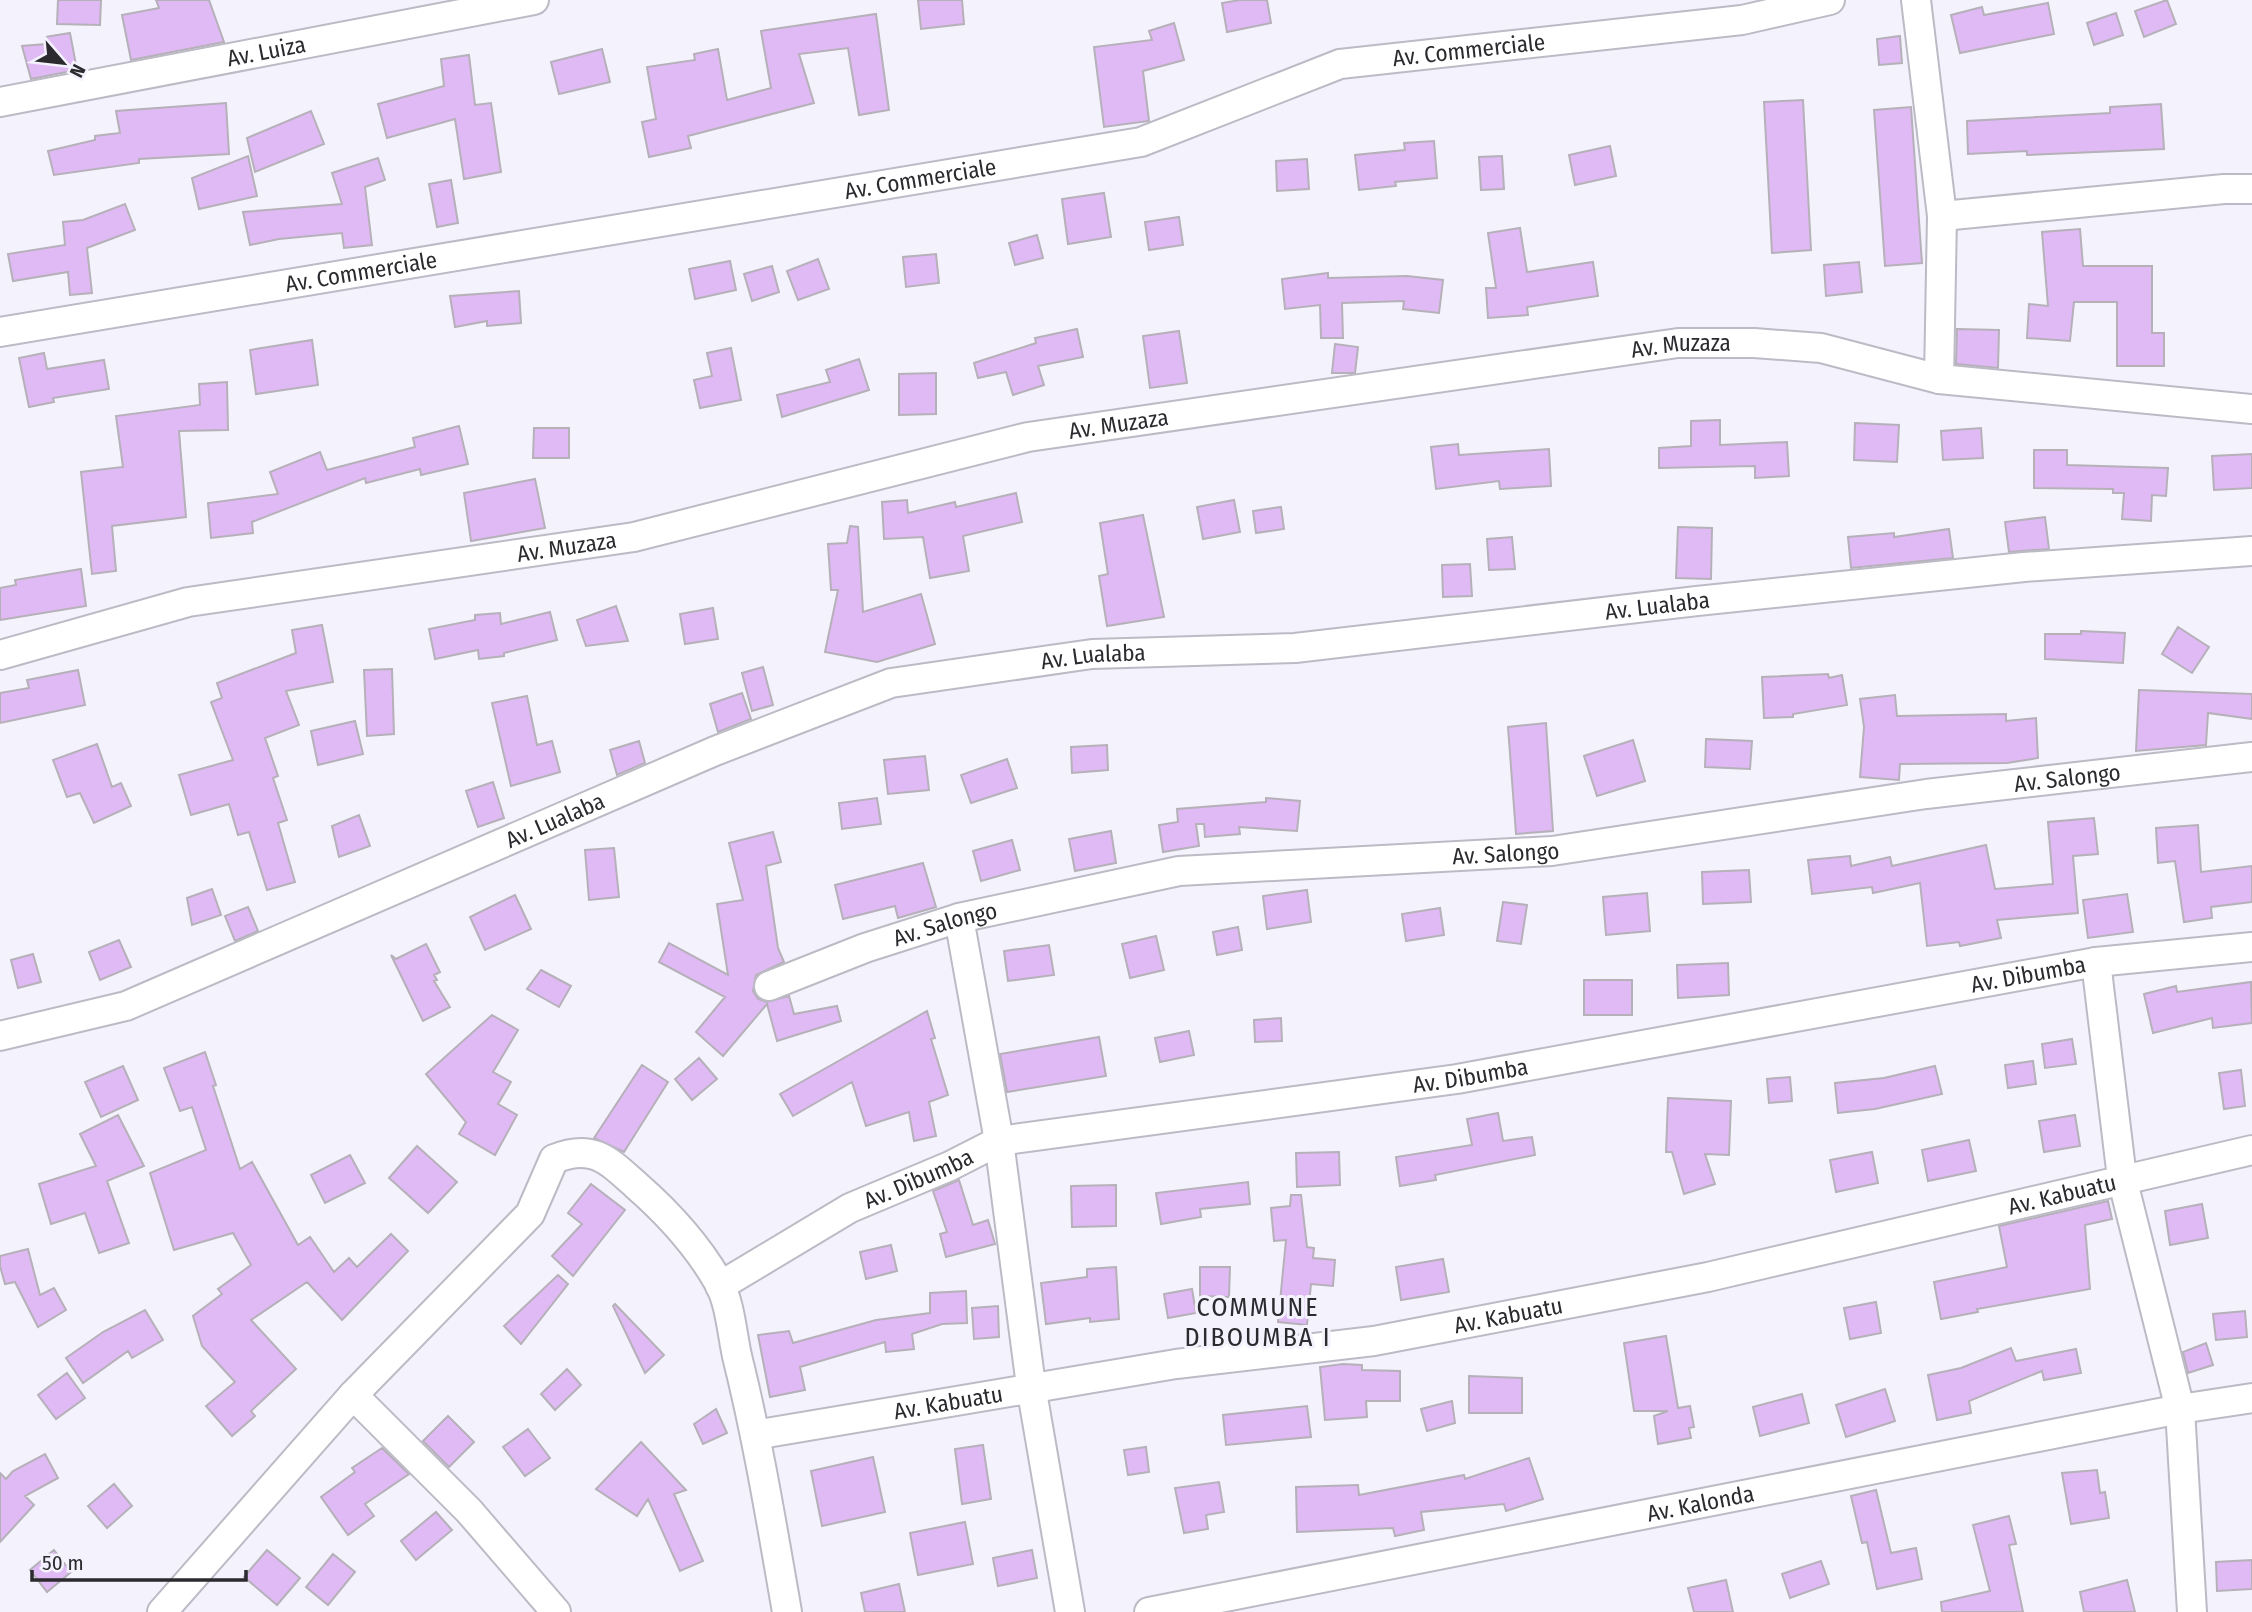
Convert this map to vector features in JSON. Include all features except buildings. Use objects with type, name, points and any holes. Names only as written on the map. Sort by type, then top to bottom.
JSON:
[{"type":"street","name":"Av. Luiza","points":[[0,102],[534,0]]},
{"type":"street","name":"Av. Commerciale","points":[[0,332],[1141,142],[1340,64],[1830,0]]},
{"type":"street","points":[[1916,0],[1942,216],[1939,379]]},
{"type":"street","points":[[1942,216],[2224,189],[2252,189]]},
{"type":"street","name":"Av. Muzaza","points":[[0,655],[187,602],[634,537],[1028,437],[1678,343],[1754,343],[1821,348],[1939,379],[2252,409]]},
{"type":"street","name":"Av. Lualaba","points":[[0,1036],[126,1006],[715,751],[891,683],[1092,654],[1295,648],[2024,568],[2252,551]]},
{"type":"street","name":"Av. Salongo","points":[[769,986],[865,948],[958,918],[1179,870],[1552,851],[1926,794],[2252,757]]},
{"type":"street","points":[[958,918],[999,1141],[1031,1386],[1070,1612]]},
{"type":"street","name":"Av. Dibumba","points":[[720,1286],[850,1208],[950,1166],[999,1141],[1457,1079],[2096,962],[2252,947]]},
{"type":"street","points":[[2096,962],[2122,1178],[2179,1409],[2192,1612]]},
{"type":"street","name":"Av. Kabuatu","points":[[755,1435],[1031,1386],[1176,1364],[1374,1342],[1708,1277],[2122,1178],[2252,1150]]},
{"type":"street","points":[[162,1612],[353,1395],[530,1214],[554,1159],[574,1151],[593,1153],[627,1177],[664,1209],[697,1249],[720,1286],[755,1435],[787,1612]]},
{"type":"street","points":[[353,1395],[469,1511],[556,1612]]},
{"type":"street","name":"Av. Kalonda","points":[[1149,1612],[2179,1409],[2252,1398]]},
{"type":"district","name":"COMMUNE DIBOUMBA I","points":[[1258,1322]]}]
